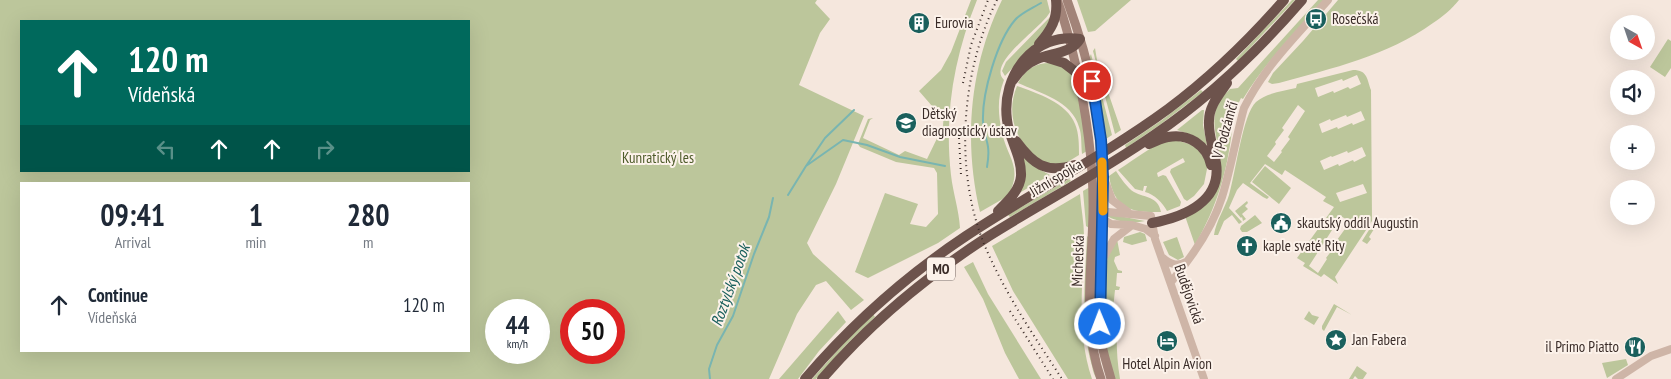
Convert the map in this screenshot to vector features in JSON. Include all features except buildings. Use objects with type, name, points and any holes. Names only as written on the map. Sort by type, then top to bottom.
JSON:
[{"type":"highway","points":[[1035,50],[1054,22],[1056,0]]},
{"type":"highway","name":"Jižní spojka","points":[[1004,209],[1071,169],[1090,160],[1168,109],[1212,74],[1284,0]]},
{"type":"highway","name":"Jižní spojka","points":[[822,379],[879,320],[951,262],[1008,224],[1124,155],[1186,112],[1236,70],[1302,0]]},
{"type":"highway","points":[[1004,209],[1017,190],[1021,175],[1019,160],[1006,118],[1006,103],[1019,65],[1049,40],[1069,37],[1080,39]]},
{"type":"highway","points":[[1013,80],[1026,66],[1044,57],[1071,48],[1080,39]]},
{"type":"highway","points":[[1044,57],[1060,60],[1077,73]]},
{"type":"highway","points":[[1152,219],[1186,214],[1202,202],[1209,193],[1217,171],[1209,116],[1214,101],[1236,70]]},
{"type":"highway","points":[[1009,132],[1025,153],[1037,163],[1052,169],[1071,169]]},
{"type":"highway","points":[[1124,155],[1166,137],[1176,136],[1195,141],[1204,149],[1208,156],[1211,166],[1210,178],[1205,191],[1200,197],[1180,210],[1152,219]]},
{"type":"highway","name":"MO","points":[[805,379],[842,338],[870,311],[926,264],[1004,209]]},
{"type":"main road","name":"Michelská","points":[[1056,0],[1069,37],[1087,128],[1093,204],[1090,321],[1094,355],[1101,379]]},
{"type":"main road","name":"Michelská","points":[[1067,0],[1080,39],[1094,93],[1101,140],[1103,216],[1099,313],[1100,335],[1111,379]]},
{"type":"street","name":"V Podzámčí","points":[[1170,282],[1206,235],[1222,198],[1244,108],[1251,94],[1268,70],[1328,0]]},
{"type":"street","points":[[1103,177],[1112,200],[1120,207],[1132,214],[1152,219]]},
{"type":"street","points":[[1093,215],[1132,214]]},
{"type":"street","points":[[1103,216],[1116,224],[1146,229],[1154,236]]},
{"type":"street","points":[[1100,264],[1114,239],[1132,226],[1152,219]]},
{"type":"street","name":"Budějovická","points":[[1152,219],[1154,236],[1204,379]]},
{"type":"street","points":[[1162,257],[1172,264],[1181,265],[1191,257]]},
{"type":"street","points":[[1616,379],[1650,356],[1671,349]]},
{"type":"green space","name":"Kunratický les","points":[[0,0],[817,0],[815,3],[830,19],[820,33],[799,85],[864,116],[836,184],[807,243],[813,254],[864,300],[851,310],[826,281],[816,285],[797,314],[769,379],[0,379]]},
{"type":"green space","points":[[971,0],[977,0],[962,43],[950,108],[949,152],[960,228],[938,243],[868,278],[855,272],[885,193],[918,204],[910,224],[926,227],[938,214],[937,173],[934,168],[896,162],[860,147],[858,144],[868,119],[873,118],[870,120],[863,138],[899,155],[905,151],[927,159],[943,126],[944,110],[932,106],[919,91],[941,70],[951,52]]},
{"type":"green space","points":[[1002,0],[1047,0],[1050,12],[1002,64],[1000,73],[1004,80],[999,100],[1000,119],[1002,133],[1013,163],[1014,178],[1008,196],[980,212],[972,158],[973,104],[976,77],[983,51],[991,25]]},
{"type":"green space","points":[[1077,0],[1131,0],[1095,31],[1088,32]]},
{"type":"green space","points":[[1292,0],[1295,0],[1238,61],[1236,59]]},
{"type":"green space","points":[[1318,0],[1324,0],[1271,60],[1243,99],[1241,98],[1230,121],[1229,129],[1232,130],[1230,146],[1220,189],[1203,231],[1195,245],[1185,216],[1220,178],[1220,154],[1214,121],[1221,100],[1230,89],[1238,88]]},
{"type":"green space","points":[[1338,0],[1459,0],[1447,13],[1433,23],[1378,53],[1279,83],[1272,84],[1268,82],[1273,73]]},
{"type":"green space","points":[[1051,16],[1049,23],[1038,40],[1005,76],[1002,71],[1006,62]]},
{"type":"green space","points":[[1668,39],[1671,41],[1671,68],[1665,77],[1650,67]]},
{"type":"green space","points":[[1095,48],[1097,60],[1121,130],[1115,134],[1093,51]]},
{"type":"green space","points":[[1091,54],[1112,135],[1106,139],[1089,58]]},
{"type":"green space","points":[[1053,63],[1071,73],[1077,87],[1087,151],[1082,154],[1080,130],[1070,111],[1045,94],[1018,83],[1032,67]]},
{"type":"green space","points":[[1358,70],[1368,79],[1371,90],[1372,221],[1335,277],[1338,284],[1324,274],[1321,277],[1303,266],[1305,263],[1297,258],[1334,207],[1323,201],[1326,197],[1285,170],[1282,175],[1265,164],[1250,183],[1269,197],[1267,199],[1243,183],[1237,190],[1229,208],[1242,222],[1239,224],[1232,215],[1224,221],[1218,235],[1214,235],[1229,195],[1243,131],[1251,108],[1265,96],[1296,88],[1297,84]],"holes":[[[1357,75],[1361,84],[1350,89],[1348,87],[1318,97],[1315,88],[1342,79],[1343,81]],[[1298,105],[1305,111],[1288,137],[1290,139],[1274,162],[1267,156],[1284,130],[1282,128]],[[1361,111],[1365,120],[1322,133],[1319,124],[1346,115],[1347,117]],[[1362,147],[1366,156],[1354,162],[1353,160],[1324,170],[1320,161],[1347,151],[1348,153]],[[1363,184],[1367,193],[1340,202],[1336,193]],[[1341,216],[1350,222],[1318,273],[1309,266]]]},
{"type":"green space","points":[[1017,86],[1050,100],[1065,110],[1076,128],[1079,155],[1061,166],[1051,165],[1033,154],[1025,146],[1015,128],[1013,118],[1012,107]]},
{"type":"green space","points":[[1201,90],[1203,92],[1126,148],[1125,145]]},
{"type":"green space","points":[[1204,110],[1203,125],[1207,145],[1192,135],[1177,130]]},
{"type":"green space","points":[[1172,139],[1196,146],[1206,161],[1207,169],[1204,184],[1187,201],[1184,199],[1170,172],[1171,169],[1185,162],[1183,158],[1157,173],[1158,177],[1166,176],[1181,202],[1180,206],[1167,211],[1158,199],[1145,192],[1147,186],[1144,186],[1143,191],[1135,189],[1118,170],[1150,149]]},
{"type":"green space","points":[[1020,154],[1037,168],[1050,175],[1021,192]]},
{"type":"green space","points":[[1265,166],[1291,188],[1279,204],[1252,182]]},
{"type":"green space","points":[[1116,171],[1124,183],[1132,190],[1154,200],[1161,212],[1140,211],[1119,202],[1111,187],[1109,176]]},
{"type":"green space","points":[[1069,179],[1071,181],[1010,217],[1008,215]]},
{"type":"green space","points":[[1090,187],[1089,228],[1086,226],[1083,191]]},
{"type":"green space","points":[[1080,194],[1084,226],[1082,326],[1087,361],[1092,379],[1068,379],[1013,291],[992,246]]},
{"type":"green space","points":[[1247,201],[1248,203],[1245,206],[1248,209],[1242,214],[1246,219],[1243,221],[1242,217],[1235,211]]},
{"type":"green space","points":[[1255,215],[1262,223],[1247,232],[1242,232],[1241,226]]},
{"type":"green space","points":[[1107,216],[1119,216],[1145,221],[1125,222]]},
{"type":"green space","points":[[1374,222],[1374,229],[1369,237],[1371,239],[1367,244],[1362,241]]},
{"type":"green space","points":[[1140,232],[1145,234],[1147,241],[1132,245],[1123,242],[1124,237]]},
{"type":"green space","points":[[1089,235],[1098,379],[1093,372],[1088,350],[1084,302],[1087,237]]},
{"type":"green space","points":[[1177,237],[1184,257],[1178,260],[1169,255],[1163,242]]},
{"type":"green space","points":[[1117,239],[1120,255],[1115,257],[1114,261],[1118,270],[1122,271],[1122,273],[1117,273],[1116,286],[1120,287],[1119,290],[1115,290],[1113,309],[1118,309],[1117,344],[1120,379],[1115,379],[1106,349],[1106,268],[1108,254]]},
{"type":"green space","points":[[973,262],[988,294],[1041,379],[1019,379],[1005,353],[983,299],[964,267]]},
{"type":"green space","points":[[1334,304],[1352,315],[1337,307],[1324,331],[1322,326]]},
{"type":"green space","points":[[838,311],[846,322],[819,351],[798,379],[779,379]]},
{"type":"green space","points":[[1309,311],[1312,315],[1319,317],[1314,325],[1304,319]]},
{"type":"green space","points":[[873,314],[875,317],[847,344],[816,379],[812,379],[845,342]]},
{"type":"green space","points":[[1626,359],[1628,365],[1607,378],[1602,363]]},
{"type":"green space","points":[[1357,366],[1367,373],[1363,379],[1358,379],[1355,376],[1353,379],[1349,379]]},
{"type":"waterway","name":"Roztylský potok","points":[[987,167],[988,149],[983,125],[983,109],[992,68],[1008,29],[1018,17],[1041,3]]},
{"type":"waterway","points":[[788,195],[825,138],[854,110]]},
{"type":"waterway","name":"Roztylský potok","points":[[806,166],[843,140],[867,145],[900,157],[945,166]]},
{"type":"waterway","name":"Roztylský potok","points":[[710,379],[709,369],[717,345],[733,316],[769,217],[773,198]]},
{"type":"railway","points":[[963,83],[971,45],[988,0]]},
{"type":"railway","points":[[997,0],[985,28],[969,89],[965,153],[968,184],[974,215],[992,262],[1020,313],[1062,379]]},
{"type":"railway","points":[[959,138],[961,175]]},
{"type":"railway","points":[[1010,311],[1053,379]]},
{"type":"slow traffic","points":[[1102,162],[1103,211]]},
{"type":"place","name":"Rosečská","points":[[1316,19]]},
{"type":"place","name":"Eurovia","points":[[919,23]]},
{"type":"place","name":"Dětský diagnostický ústav","points":[[906,123]]},
{"type":"place","name":"skautský oddíl Augustin","points":[[1281,223]]},
{"type":"place","name":"kaple svaté Rity","points":[[1247,246]]},
{"type":"place","name":"Jan Fabera","points":[[1336,340]]},
{"type":"place","name":"Hotel Alpin Avion","points":[[1167,341]]},
{"type":"place","name":"il Primo Piatto","points":[[1635,347]]},
{"type":"route","points":[[1092,81],[1101,140],[1103,177],[1100,324]]}]
